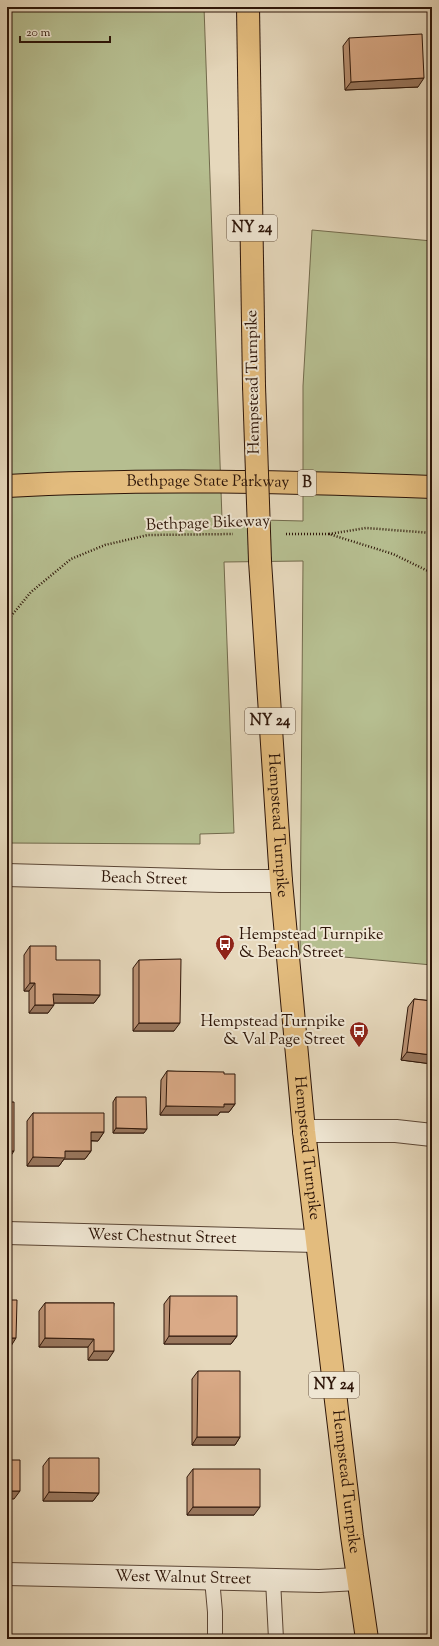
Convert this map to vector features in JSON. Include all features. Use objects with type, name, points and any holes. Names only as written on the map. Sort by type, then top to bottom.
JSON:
[{"type":"main road","name":"Hempstead Turnpike","points":[[248,7],[254,386],[260,561],[281,881],[304,1131],[316,1240],[358,1579],[367,1639]]},
{"type":"main road","points":[[7,479],[46,483]]},
{"type":"main road","name":"Bethpage State Parkway","points":[[7,486],[46,483],[182,482],[311,483],[432,487]]},
{"type":"main road","points":[[7,492],[46,483]]},
{"type":"street","name":"Beach Street","points":[[7,875],[221,881],[281,881]]},
{"type":"street","points":[[304,1131],[396,1130],[432,1135]]},
{"type":"street","name":"West Chestnut Street","points":[[7,1233],[316,1240]]},
{"type":"street","name":"West Walnut Street","points":[[7,1574],[319,1581],[358,1579]]},
{"type":"lane","points":[[212,1579],[215,1612],[215,1639]]},
{"type":"lane","points":[[273,1580],[276,1639]]},
{"type":"path","points":[[329,534],[366,528],[432,533]]},
{"type":"path","name":"Bethpage Bikeway","points":[[7,621],[31,592],[71,559],[105,545],[148,536],[235,534]]},
{"type":"path","name":"Bethpage Bikeway","points":[[282,534],[329,534],[393,554],[432,573]]},
{"type":"green space","points":[[7,7],[204,7],[222,519],[303,521],[303,386],[312,230],[432,241],[432,965],[300,953],[303,561],[224,562],[234,833],[200,834],[200,844],[7,843]]},
{"type":"building","points":[[422,34],[424,78],[351,82],[349,38]]},
{"type":"building","points":[[30,946],[56,946],[56,960],[100,960],[100,995],[53,994],[54,1005],[35,1005],[35,983],[30,983]]},
{"type":"building","points":[[8,956],[8,991],[7,991]]},
{"type":"building","points":[[181,959],[180,1023],[139,1023],[139,960]]},
{"type":"building","points":[[414,999],[432,1001],[432,1055],[407,1052]]},
{"type":"building","points":[[167,1071],[224,1072],[224,1074],[235,1074],[235,1104],[224,1104],[224,1107],[166,1106]]},
{"type":"building","points":[[116,1097],[146,1097],[147,1129],[116,1128]]},
{"type":"building","points":[[7,1102],[14,1102],[14,1151],[10,1151],[10,1155],[7,1155]]},
{"type":"building","points":[[33,1113],[104,1113],[104,1132],[91,1132],[91,1151],[65,1151],[65,1158],[33,1157]]},
{"type":"building","points":[[170,1296],[237,1296],[237,1336],[169,1336]]},
{"type":"building","points":[[7,1300],[17,1300],[16,1338],[7,1338]]},
{"type":"building","points":[[45,1303],[114,1303],[114,1351],[94,1351],[94,1339],[45,1338]]},
{"type":"building","points":[[198,1371],[240,1371],[240,1437],[197,1437]]},
{"type":"building","points":[[49,1458],[99,1458],[99,1493],[49,1492]]},
{"type":"building","points":[[7,1460],[20,1460],[20,1491],[7,1491]]},
{"type":"building","points":[[193,1469],[260,1469],[260,1507],[193,1507]]},
{"type":"place","name":"Hempstead Turnpike & Beach Street","points":[[225,961]]},
{"type":"place","name":"Hempstead Turnpike & Val Page Street","points":[[359,1048]]}]
